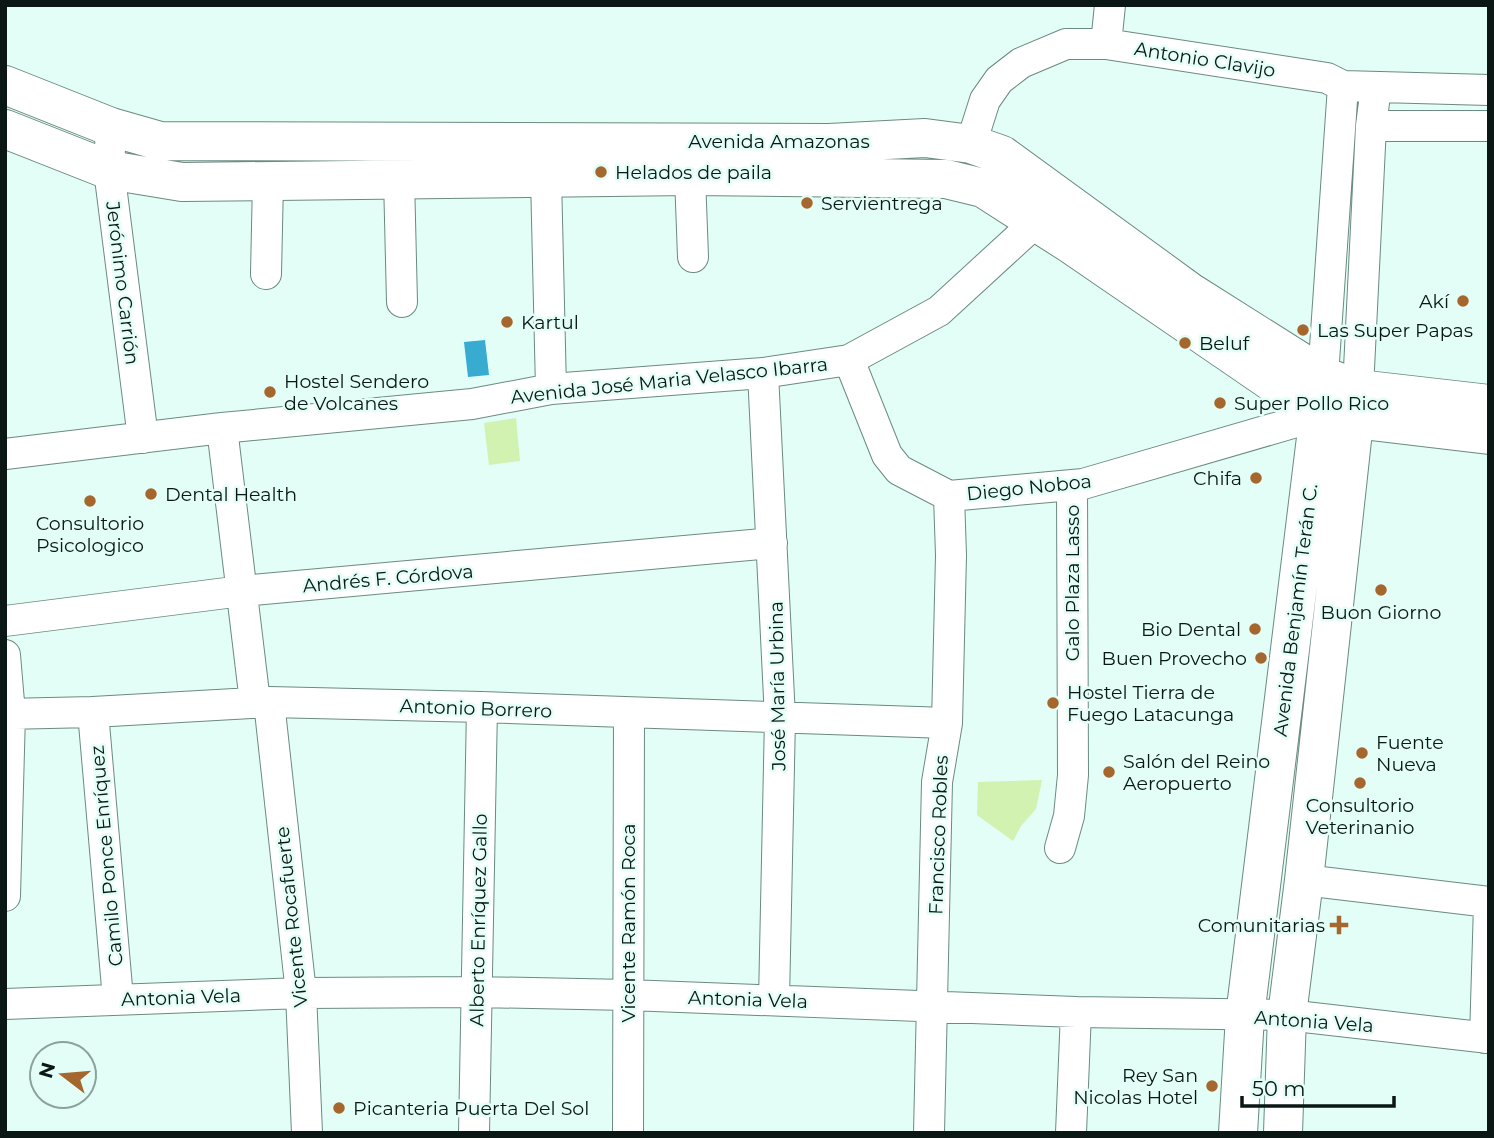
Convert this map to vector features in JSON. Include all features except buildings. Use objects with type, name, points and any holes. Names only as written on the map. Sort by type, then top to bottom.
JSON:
[{"type":"main road","name":"Avenida Amazonas","points":[[5,85],[111,127],[160,141],[549,159],[690,176],[946,179],[984,188],[1344,408],[1489,435]]},
{"type":"main road","name":"Avenida Amazonas","points":[[5,129],[109,170],[182,182],[399,178],[549,159],[925,138],[971,144],[1002,155],[1190,292],[1323,376]]},
{"type":"main road","name":"Avenida Benjamín Terán C.","points":[[1283,1133],[1287,1015],[1304,880],[1344,408],[1323,376]]},
{"type":"main road","name":"Avenida Amazonas","points":[[1344,408],[1489,404]]},
{"type":"main road","name":"Avenida Benjamín Terán C.","points":[[1238,1133],[1245,1016],[1344,408]]},
{"type":"street","points":[[1106,44],[1110,5]]},
{"type":"street","name":"Antonio Clavijo","points":[[971,144],[985,100],[999,80],[1021,63],[1066,44],[1106,44],[1327,78],[1343,86],[1489,90]]},
{"type":"street","name":"Avenida Benjamín Terán C.","points":[[1323,376],[1343,86]]},
{"type":"street","name":"Avenida Benjamín Terán C.","points":[[1344,408],[1376,87]]},
{"type":"street","points":[[1371,126],[1489,126]]},
{"type":"street","name":"Jerónimo Carrión","points":[[111,127],[109,170],[143,438]]},
{"type":"street","points":[[549,159],[551,389]]},
{"type":"street","points":[[690,176],[693,257]]},
{"type":"street","points":[[399,178],[402,302]]},
{"type":"street","points":[[265,274],[268,181]]},
{"type":"street","name":"Avenida José Maria Velasco Ibarra","points":[[5,454],[222,428],[472,404],[551,389],[763,373],[849,360],[939,311],[1036,222]]},
{"type":"street","name":"Diego Noboa","points":[[849,360],[887,455],[899,470],[949,496],[1083,484],[1344,408]]},
{"type":"street","name":"José María Urbina","points":[[763,373],[780,718],[774,1000]]},
{"type":"street","name":"Vicente Rocafuerte","points":[[222,428],[242,591],[262,702],[301,993],[307,1133]]},
{"type":"street","name":"Galo Plaza Lasso","points":[[1060,848],[1069,816],[1073,775],[1072,485]]},
{"type":"street","name":"Francisco Robles","points":[[929,1133],[937,782],[947,723],[951,555],[949,496]]},
{"type":"street","name":"Andrés F. Córdova","points":[[5,621],[242,591],[772,543]]},
{"type":"street","points":[[5,654],[8,714],[5,896]]},
{"type":"street","name":"Antonio Borrero","points":[[8,714],[262,702],[947,723]]},
{"type":"street","name":"Alberto Enríquez Gallo","points":[[474,1133],[482,707]]},
{"type":"street","name":"Camilo Ponce Enríquez","points":[[93,712],[118,999]]},
{"type":"street","name":"Vicente Ramón Roca","points":[[628,1133],[629,713]]},
{"type":"street","points":[[1304,880],[1489,903],[1487,1038]]},
{"type":"street","name":"Antonia Vela","points":[[5,1004],[301,993],[628,995],[1076,1012],[1287,1015],[1487,1038]]},
{"type":"street","points":[[1071,1133],[1076,1012]]},
{"type":"green space","points":[[516,418],[520,461],[489,465],[484,423]]},
{"type":"green space","points":[[1042,780],[1036,809],[1021,826],[1013,841],[977,815],[978,782]]},
{"type":"water","points":[[485,340],[489,375],[468,377],[464,342]]},
{"type":"place","name":"Helados de paila","points":[[601,172]]},
{"type":"place","name":"Servientrega","points":[[807,203]]},
{"type":"place","name":"Akí","points":[[1463,301]]},
{"type":"place","name":"Kartul","points":[[507,322]]},
{"type":"place","name":"Las Super Papas","points":[[1303,330]]},
{"type":"place","name":"Beluf","points":[[1185,343]]},
{"type":"place","name":"Hostel Sendero de Volcanes","points":[[270,392]]},
{"type":"place","name":"Super Pollo Rico","points":[[1220,403]]},
{"type":"place","name":"Chifa","points":[[1256,478]]},
{"type":"place","name":"Dental Health","points":[[151,494]]},
{"type":"place","name":"Consultorio Psicologico","points":[[90,501]]},
{"type":"place","name":"Buon Giorno","points":[[1381,590]]},
{"type":"place","name":"Bio Dental","points":[[1255,629]]},
{"type":"place","name":"Buen Provecho","points":[[1261,658]]},
{"type":"place","name":"Hostel Tierra de Fuego Latacunga","points":[[1053,703]]},
{"type":"place","name":"Fuente Nueva","points":[[1362,753]]},
{"type":"place","name":"Salón del Reino Aeropuerto","points":[[1109,772]]},
{"type":"place","name":"Consultorio Veterinanio","points":[[1360,783]]},
{"type":"place","name":"Comunitarias","points":[[1339,925]]},
{"type":"place","name":"Rey San Nicolas Hotel","points":[[1212,1086]]},
{"type":"place","name":"Picanteria Puerta Del Sol","points":[[339,1108]]}]
